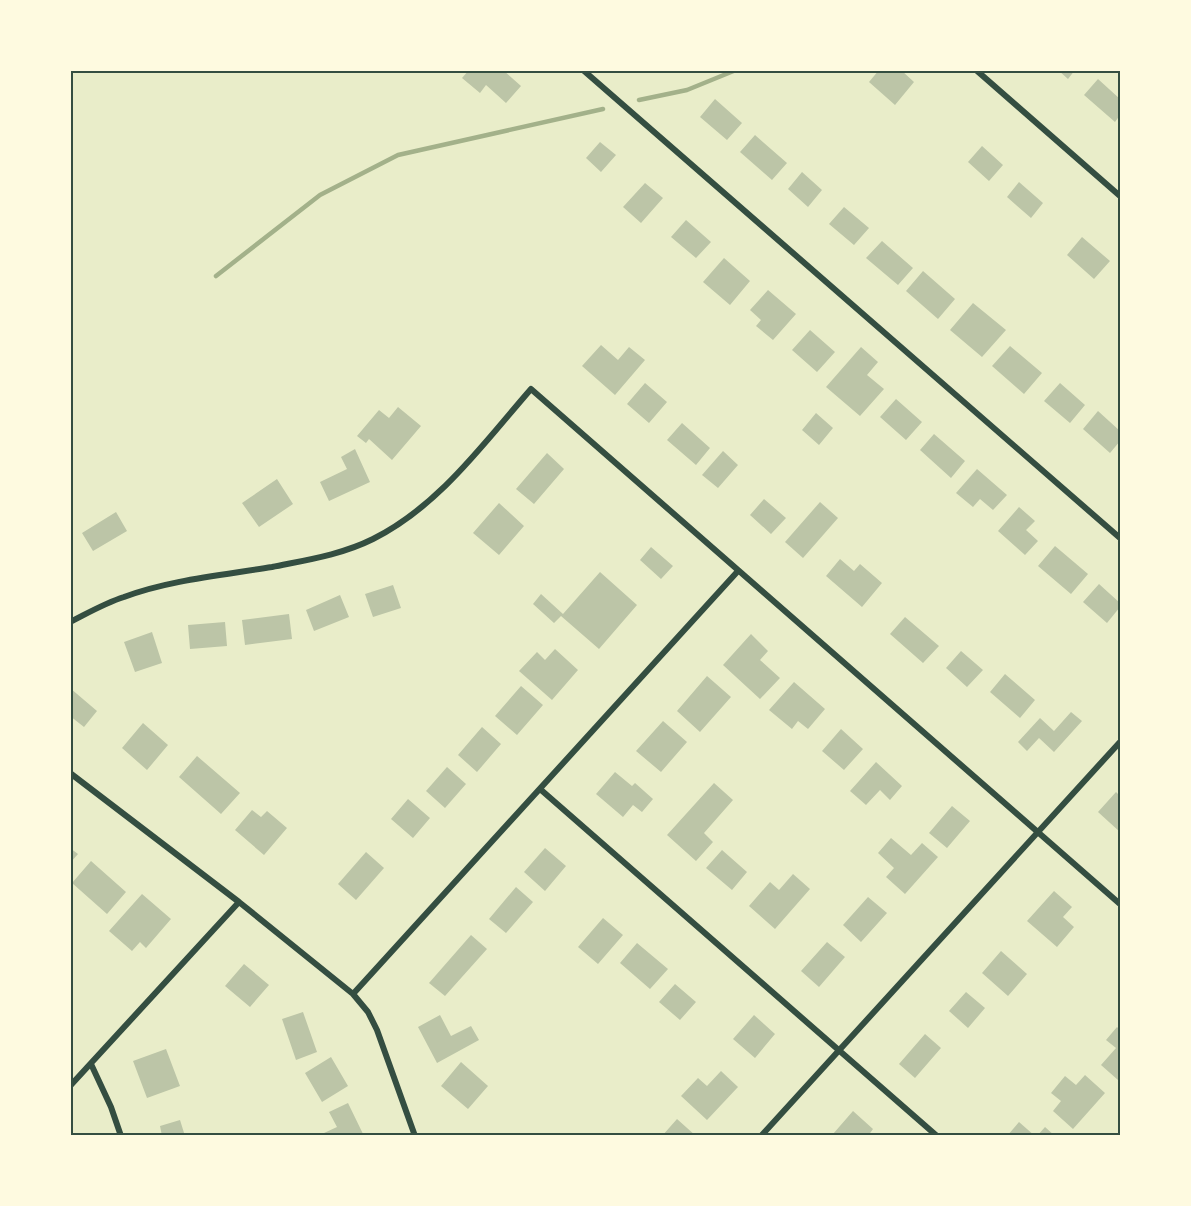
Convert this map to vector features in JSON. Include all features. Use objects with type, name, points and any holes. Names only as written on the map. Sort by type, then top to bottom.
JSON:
[{"type":"street","points":[[583,70],[1120,538]]},
{"type":"street","points":[[976,70],[1120,196]]},
{"type":"street","points":[[70,622],[126,596],[163,586],[311,559],[372,539],[403,522],[430,501],[531,389],[1120,904]]},
{"type":"street","points":[[353,994],[738,571]]},
{"type":"street","points":[[761,1136],[1120,742]]},
{"type":"street","points":[[70,773],[239,902],[353,994],[368,1012],[377,1030],[415,1136]]},
{"type":"street","points":[[540,789],[937,1136]]},
{"type":"street","points":[[70,1086],[239,902]]},
{"type":"street","points":[[91,1064],[111,1107],[121,1136]]},
{"type":"building","points":[[469,70],[503,70],[521,86],[506,103],[486,85],[480,93],[462,78]]},
{"type":"building","points":[[879,70],[901,70],[914,82],[895,105],[869,82]]},
{"type":"building","points":[[1058,70],[1075,70],[1068,79]]},
{"type":"building","points":[[1098,79],[1120,99],[1120,115],[1115,122],[1084,95]]},
{"type":"building","points":[[715,99],[742,123],[727,140],[700,117]]},
{"type":"building","points":[[755,135],[787,163],[772,180],[740,152]]},
{"type":"building","points":[[600,142],[616,155],[601,172],[586,158]]},
{"type":"building","points":[[982,146],[1003,165],[989,181],[968,162]]},
{"type":"building","points":[[802,172],[822,190],[808,207],[788,189]]},
{"type":"building","points":[[1019,182],[1043,203],[1031,218],[1007,197]]},
{"type":"building","points":[[645,183],[663,198],[641,223],[623,207]]},
{"type":"building","points":[[844,207],[869,228],[854,245],[829,224]]},
{"type":"building","points":[[686,220],[711,242],[696,258],[671,237]]},
{"type":"building","points":[[1082,237],[1110,261],[1094,279],[1067,255]]},
{"type":"building","points":[[882,241],[913,268],[898,285],[866,258]]},
{"type":"building","points":[[724,258],[750,281],[730,305],[703,282]]},
{"type":"building","points":[[923,271],[955,299],[938,319],[906,291]]},
{"type":"building","points":[[768,290],[796,314],[773,340],[756,326],[761,320],[750,310]]},
{"type":"building","points":[[973,303],[1006,330],[982,357],[950,330]]},
{"type":"building","points":[[810,330],[835,352],[817,372],[792,350]]},
{"type":"building","points":[[601,345],[618,360],[629,347],[645,360],[615,395],[582,366]]},
{"type":"building","points":[[1010,346],[1042,373],[1024,394],[992,366]]},
{"type":"building","points":[[861,347],[878,362],[867,375],[884,389],[860,416],[826,387]]},
{"type":"building","points":[[645,383],[667,402],[649,423],[627,404]]},
{"type":"building","points":[[1060,383],[1085,405],[1070,423],[1044,401]]},
{"type":"building","points":[[896,399],[922,422],[906,440],[880,417]]},
{"type":"building","points":[[398,407],[421,426],[392,460],[369,439],[366,443],[357,436],[379,410],[389,418]]},
{"type":"building","points":[[1098,411],[1120,431],[1120,441],[1110,453],[1083,429]]},
{"type":"building","points":[[816,413],[833,428],[819,445],[802,430]]},
{"type":"building","points":[[682,423],[710,448],[696,465],[667,440]]},
{"type":"building","points":[[934,434],[965,461],[951,478],[920,450]]},
{"type":"building","points":[[355,449],[370,482],[329,501],[320,482],[347,469],[341,457]]},
{"type":"building","points":[[723,451],[738,465],[718,488],[702,475]]},
{"type":"building","points":[[547,453],[564,469],[534,504],[516,489]]},
{"type":"building","points":[[977,469],[1007,495],[993,510],[980,499],[973,507],[956,493]]},
{"type":"building","points":[[277,479],[293,504],[259,527],[242,503]]},
{"type":"building","points":[[764,499],[786,518],[771,534],[750,515]]},
{"type":"building","points":[[820,502],[838,518],[803,558],[785,542]]},
{"type":"building","points":[[499,503],[524,526],[499,555],[473,533]]},
{"type":"building","points":[[1019,507],[1035,521],[1026,530],[1038,541],[1025,555],[998,531]]},
{"type":"building","points":[[116,512],[127,531],[93,551],[82,533]]},
{"type":"building","points":[[1055,546],[1088,574],[1071,594],[1038,566]]},
{"type":"building","points":[[651,547],[673,566],[661,579],[640,560]]},
{"type":"building","points":[[840,559],[854,571],[860,564],[882,583],[862,607],[826,576]]},
{"type":"building","points":[[600,572],[637,605],[599,649],[561,616],[554,623],[533,604],[541,594],[563,614]]},
{"type":"building","points":[[1099,584],[1120,603],[1120,607],[1107,623],[1083,602]]},
{"type":"building","points":[[393,585],[401,608],[373,617],[365,594]]},
{"type":"building","points":[[340,595],[349,617],[314,631],[306,610]]},
{"type":"building","points":[[289,614],[292,639],[245,645],[242,620]]},
{"type":"building","points":[[905,617],[939,646],[923,663],[890,634]]},
{"type":"building","points":[[225,622],[227,646],[190,649],[188,625]]},
{"type":"building","points":[[152,632],[162,663],[135,672],[124,642]]},
{"type":"building","points":[[751,634],[768,651],[760,660],[780,678],[760,699],[723,665]]},
{"type":"building","points":[[555,649],[578,670],[552,700],[519,671],[537,652],[545,660]]},
{"type":"building","points":[[961,651],[983,670],[967,687],[946,668]]},
{"type":"building","points":[[1005,674],[1035,700],[1020,718],[990,692]]},
{"type":"building","points":[[707,676],[731,697],[700,732],[677,711]]},
{"type":"building","points":[[794,682],[825,709],[808,729],[798,721],[792,729],[769,710]]},
{"type":"building","points":[[521,686],[543,705],[517,735],[495,716]]},
{"type":"building","points":[[70,688],[97,711],[84,727],[70,716]]},
{"type":"building","points":[[1071,712],[1082,721],[1054,752],[1039,738],[1027,751],[1018,742],[1040,718],[1054,731]]},
{"type":"building","points":[[663,721],[687,742],[661,772],[636,751]]},
{"type":"building","points":[[143,723],[168,745],[147,770],[122,748]]},
{"type":"building","points":[[482,727],[501,744],[477,772],[458,755]]},
{"type":"building","points":[[841,729],[863,749],[844,770],[822,751]]},
{"type":"building","points":[[197,756],[240,793],[221,814],[179,777]]},
{"type":"building","points":[[876,762],[902,786],[890,800],[880,790],[866,805],[850,791]]},
{"type":"building","points":[[447,767],[466,784],[445,808],[426,791]]},
{"type":"building","points":[[615,772],[632,786],[635,783],[653,799],[642,812],[633,805],[623,817],[596,794]]},
{"type":"building","points":[[714,783],[733,800],[704,833],[713,842],[696,861],[667,835]]},
{"type":"building","points":[[1116,792],[1120,796],[1120,832],[1098,812]]},
{"type":"building","points":[[408,799],[430,818],[413,838],[391,819]]},
{"type":"building","points":[[952,806],[970,821],[947,848],[929,833]]},
{"type":"building","points":[[252,810],[261,817],[267,811],[287,828],[264,855],[235,830]]},
{"type":"building","points":[[891,838],[911,855],[922,843],[938,857],[905,894],[886,877],[894,868],[878,853]]},
{"type":"building","points":[[70,848],[78,854],[70,863]]},
{"type":"building","points":[[545,848],[566,866],[545,891],[524,872]]},
{"type":"building","points":[[722,850],[747,872],[732,890],[706,868]]},
{"type":"building","points":[[366,852],[384,868],[356,900],[338,884]]},
{"type":"building","points":[[91,861],[126,892],[107,914],[72,883]]},
{"type":"building","points":[[793,874],[810,889],[775,929],[749,906],[770,882],[779,890]]},
{"type":"building","points":[[516,887],[533,902],[506,933],[489,919]]},
{"type":"building","points":[[1054,891],[1072,907],[1063,917],[1074,927],[1057,947],[1027,921]]},
{"type":"building","points":[[142,894],[171,919],[146,948],[140,942],[132,951],[109,931]]},
{"type":"building","points":[[868,897],[887,913],[861,942],[843,925]]},
{"type":"building","points":[[603,918],[623,935],[598,964],[578,947]]},
{"type":"building","points":[[471,935],[487,949],[445,996],[429,983]]},
{"type":"building","points":[[827,942],[845,957],[819,987],[801,971]]},
{"type":"building","points":[[637,943],[668,969],[650,989],[620,963]]},
{"type":"building","points":[[1001,951],[1027,974],[1008,996],[982,973]]},
{"type":"building","points":[[244,964],[269,985],[250,1007],[225,986]]},
{"type":"building","points":[[675,984],[696,1002],[680,1020],[659,1002]]},
{"type":"building","points":[[966,992],[985,1008],[968,1028],[949,1011]]},
{"type":"building","points":[[303,1012],[317,1052],[296,1060],[282,1019]]},
{"type":"building","points":[[440,1015],[451,1036],[471,1026],[479,1040],[437,1063],[418,1027]]},
{"type":"building","points":[[754,1015],[775,1034],[755,1058],[733,1039]]},
{"type":"building","points":[[1117,1027],[1120,1030],[1120,1077],[1118,1080],[1101,1065],[1116,1048],[1106,1040]]},
{"type":"building","points":[[925,1034],[941,1048],[915,1078],[899,1064]]},
{"type":"building","points":[[166,1049],[180,1086],[147,1098],[133,1061]]},
{"type":"building","points":[[331,1057],[348,1086],[322,1102],[305,1073]]},
{"type":"building","points":[[461,1062],[488,1086],[468,1109],[441,1086]]},
{"type":"building","points":[[721,1071],[738,1087],[707,1120],[681,1096],[698,1078],[707,1086]]},
{"type":"building","points":[[1085,1075],[1105,1093],[1073,1129],[1053,1111],[1061,1101],[1051,1093],[1065,1076],[1076,1085]]},
{"type":"building","points":[[348,1103],[364,1136],[326,1136],[324,1133],[337,1127],[329,1112]]},
{"type":"building","points":[[853,1111],[873,1129],[868,1136],[834,1136],[833,1134]]},
{"type":"building","points":[[677,1119],[696,1136],[662,1136]]},
{"type":"building","points":[[180,1120],[185,1136],[162,1136],[160,1126]]},
{"type":"building","points":[[1019,1122],[1035,1136],[1007,1136]]},
{"type":"building","points":[[1045,1127],[1055,1136],[1037,1136]]},
{"type":"waterway","points":[[639,100],[687,90],[736,70]]},
{"type":"waterway","points":[[216,276],[320,195],[398,155],[603,109]]}]
